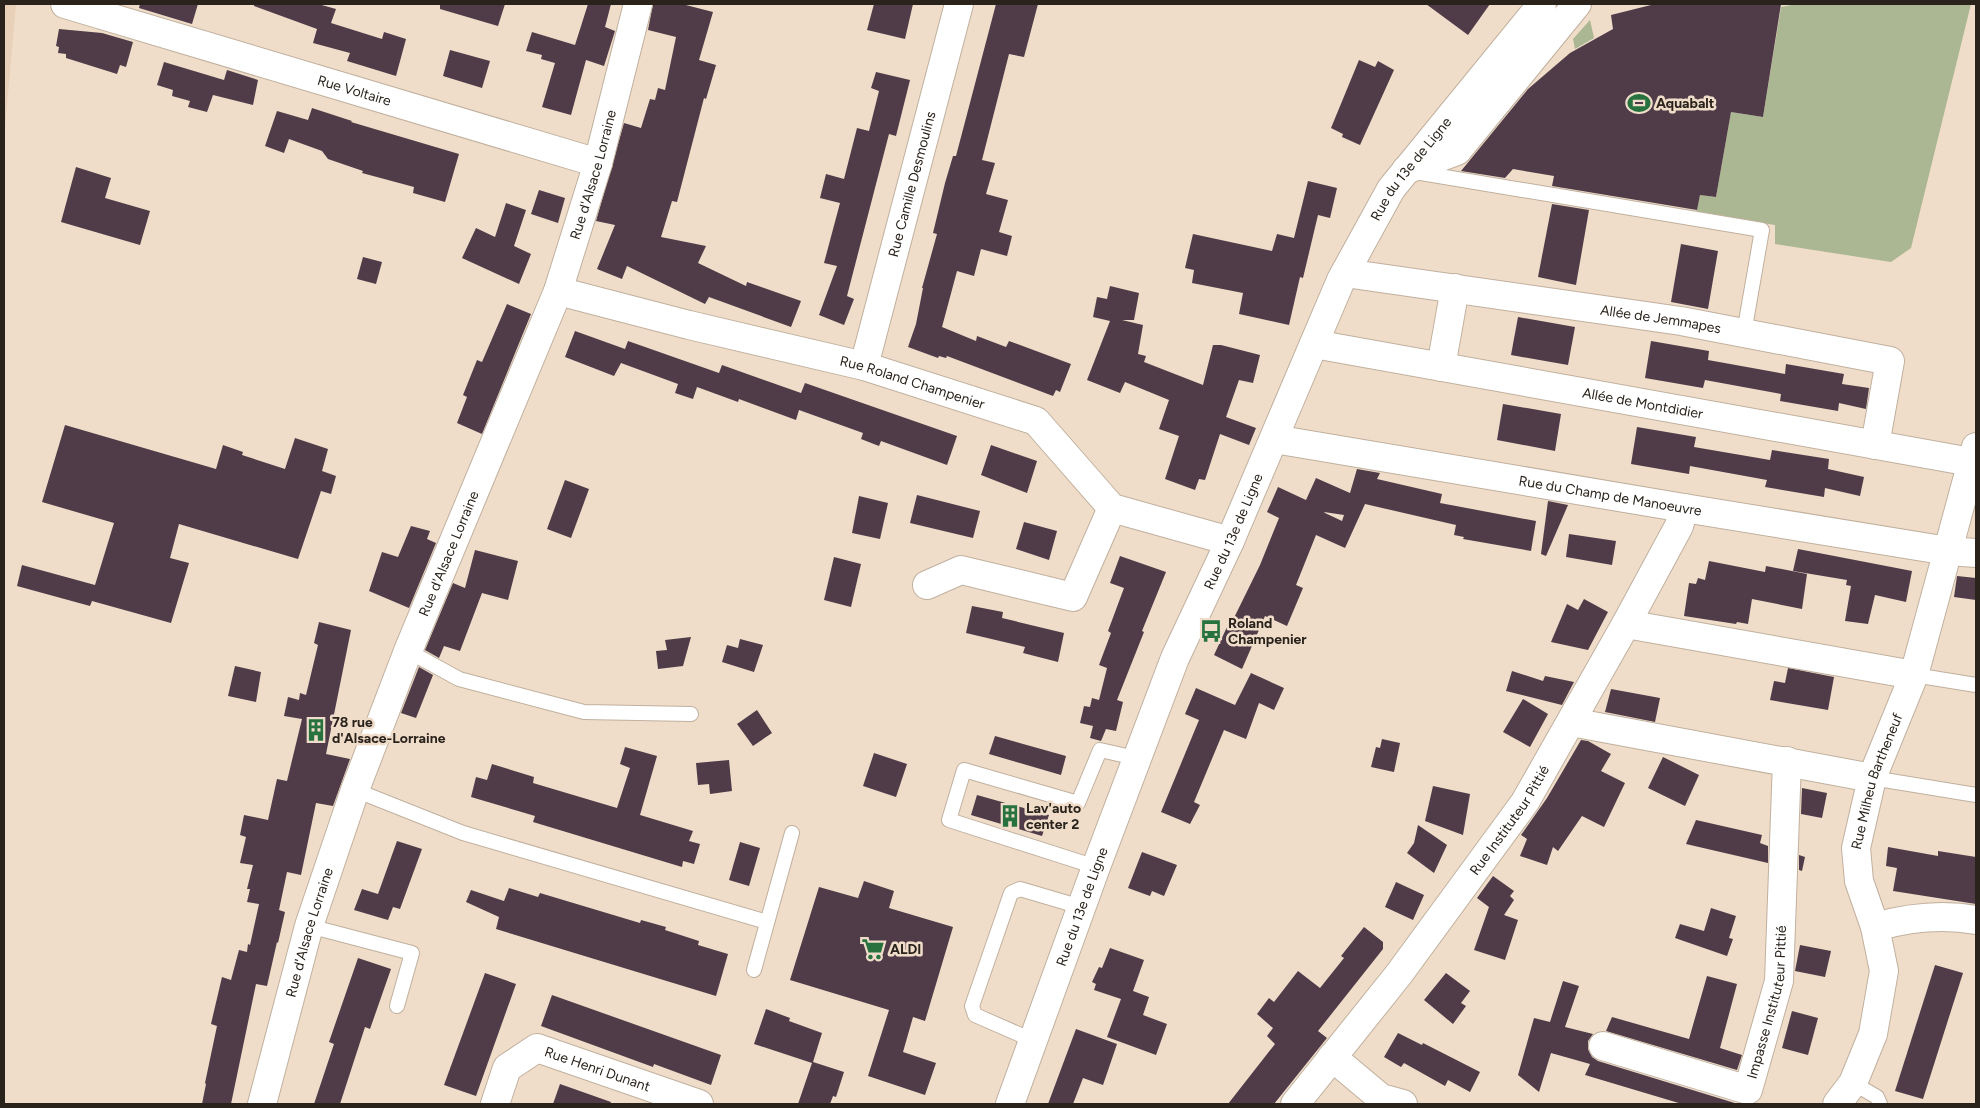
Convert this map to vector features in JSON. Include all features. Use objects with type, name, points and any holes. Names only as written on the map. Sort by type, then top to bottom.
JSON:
[{"type":"street","name":"Rue Voltaire","points":[[65,4],[114,10],[598,164]]},
{"type":"street","name":"Rue d'Alsace Lorraine","points":[[262,1104],[309,926],[355,790],[408,651],[558,291],[598,164],[638,4]]},
{"type":"street","name":"Rue Camille Desmoulins","points":[[864,366],[959,4]]},
{"type":"street","name":"Rue du 13e de Ligne","points":[[1010,1104],[1136,758],[1175,658],[1230,541],[1345,273],[1391,189],[1542,4]]},
{"type":"street","points":[[1406,170],[1457,151],[1577,4]]},
{"type":"street","name":"Allée de Jemmapes","points":[[1345,273],[1682,321],[1890,361],[1875,445]]},
{"type":"street","points":[[1441,367],[1455,288]]},
{"type":"street","name":"Rue Roland Champenier","points":[[558,291],[688,325],[864,366],[1036,421],[1112,508]]},
{"type":"street","name":"Allée de Montdidier","points":[[1314,344],[1875,445],[1974,455]]},
{"type":"street","name":"Rue du Champ de Manoeuvre","points":[[1274,439],[1684,508],[1976,554]]},
{"type":"street","name":"Rue Milheu Bartheneuf","points":[[1845,1094],[1873,1034],[1884,971],[1875,927],[1859,881],[1856,848],[1872,778],[1914,674],[1974,455]]},
{"type":"street","points":[[927,585],[960,570],[1073,597],[1112,508],[1230,541]]},
{"type":"street","name":"Rue Instituteur Pittié","points":[[1294,1104],[1399,974],[1525,802],[1679,526],[1684,508]]},
{"type":"street","points":[[1626,624],[1914,674]]},
{"type":"street","points":[[1571,722],[1872,778]]},
{"type":"street","name":"Impasse Instituteur Pittié","points":[[1604,1046],[1748,1090],[1779,981],[1787,761]]},
{"type":"street","points":[[1875,927],[1898,921],[1949,917],[1976,920]]},
{"type":"street","name":"Rue Henri Dunant","points":[[495,1104],[507,1068],[537,1048],[698,1104]]},
{"type":"street","points":[[1332,1057],[1381,1098],[1403,1104]]},
{"type":"lane","points":[[1406,170],[1762,230],[1744,333]]},
{"type":"lane","points":[[408,651],[459,679],[584,712],[691,714]]},
{"type":"lane","points":[[1914,674],[1976,685]]},
{"type":"lane","points":[[1096,867],[949,820],[964,770],[1078,804],[1100,750],[1136,758]]},
{"type":"lane","points":[[1872,778],[1976,795]]},
{"type":"lane","points":[[355,790],[463,833],[767,922]]},
{"type":"lane","points":[[754,970],[792,833]]},
{"type":"lane","points":[[1032,1040],[975,1015],[972,1006],[1011,893],[1020,889],[1081,907]]},
{"type":"lane","points":[[309,926],[412,953],[397,1006]]},
{"type":"lane","points":[[1845,1094],[1877,1098],[1880,1104]]},
{"type":"shaded area","points":[[4,4],[16,4],[4,139]]},
{"type":"green space","points":[[1797,4],[1971,4],[1911,248],[1891,262],[1775,244],[1775,225],[1696,213],[1700,195],[1716,197],[1731,112],[1763,117],[1781,7]]},
{"type":"green space","points":[[1590,20],[1594,38],[1575,49],[1573,39]]},
{"type":"building","points":[[140,4],[198,4],[192,24],[139,8]]},
{"type":"building","points":[[254,4],[318,4],[336,9],[331,23],[382,39],[384,32],[406,39],[396,76],[347,61],[350,53],[313,43],[317,29],[254,6]]},
{"type":"building","points":[[440,4],[505,4],[498,26],[440,9]]},
{"type":"building","points":[[588,4],[611,4],[605,27],[615,31],[604,66],[586,60],[571,115],[542,107],[555,63],[541,59],[542,55],[526,51],[532,32],[575,45]]},
{"type":"building","points":[[653,4],[682,4],[713,12],[699,60],[716,65],[706,99],[704,98],[677,202],[672,201],[661,237],[706,246],[698,263],[746,286],[747,282],[801,301],[791,327],[709,297],[705,304],[627,266],[622,279],[597,269],[615,225],[596,221],[624,123],[641,128],[650,99],[655,100],[658,88],[665,90],[676,37],[648,30]]},
{"type":"building","points":[[874,4],[913,4],[905,39],[867,30]]},
{"type":"building","points":[[996,4],[1038,4],[1024,57],[1009,54],[982,160],[995,163],[986,194],[1008,200],[999,232],[1012,236],[1007,256],[981,249],[974,276],[957,271],[942,327],[976,341],[977,336],[1006,347],[1009,341],[1071,364],[1060,392],[1056,390],[1053,396],[947,356],[946,358],[939,356],[938,358],[908,347],[916,324],[922,288],[937,234],[933,233],[945,183],[953,156],[956,156]]},
{"type":"building","points":[[1426,4],[1490,4],[1468,35]]},
{"type":"building","name":"Aquabalt","points":[[1655,4],[1781,4],[1763,117],[1731,112],[1716,197],[1700,195],[1697,210],[1552,186],[1554,176],[1513,169],[1505,178],[1461,171],[1528,89],[1570,53],[1613,29],[1611,15]]},
{"type":"building","points":[[59,29],[102,33],[133,42],[126,67],[120,65],[117,74],[66,58],[66,54],[58,53],[59,47],[56,46]]},
{"type":"building","points":[[450,50],[490,61],[482,88],[443,76]]},
{"type":"building","points":[[1359,60],[1375,67],[1378,61],[1394,70],[1360,145],[1342,137],[1343,134],[1331,128]]},
{"type":"building","points":[[164,62],[224,80],[227,70],[258,80],[253,105],[213,95],[207,112],[188,107],[190,101],[172,96],[173,90],[157,85]]},
{"type":"building","points":[[876,72],[910,80],[896,136],[889,134],[847,296],[854,299],[844,325],[819,315],[837,266],[824,263],[840,203],[820,198],[826,174],[844,179],[857,128],[869,131],[879,91],[871,88]]},
{"type":"building","points":[[312,108],[351,122],[459,154],[445,202],[413,193],[414,187],[362,173],[363,171],[328,159],[322,151],[289,139],[284,153],[265,146],[277,111],[308,120]]},
{"type":"building","points":[[76,167],[111,178],[105,198],[150,211],[140,245],[61,222]]},
{"type":"building","points":[[1308,181],[1337,188],[1330,218],[1318,215],[1303,278],[1300,277],[1289,325],[1239,314],[1243,293],[1192,283],[1194,270],[1185,268],[1193,234],[1272,251],[1277,234],[1294,238]]},
{"type":"building","points":[[539,190],[565,198],[558,223],[531,214]]},
{"type":"building","points":[[506,203],[526,210],[514,246],[531,254],[519,284],[462,258],[476,228],[495,237]]},
{"type":"building","points":[[1552,204],[1589,210],[1576,285],[1538,277]]},
{"type":"building","points":[[1681,244],[1718,251],[1708,309],[1671,302]]},
{"type":"building","points":[[363,257],[382,262],[376,284],[357,279]]},
{"type":"building","points":[[1110,286],[1139,293],[1134,320],[1122,320],[1143,325],[1138,354],[1146,356],[1144,362],[1203,385],[1213,345],[1221,345],[1260,355],[1253,383],[1239,380],[1226,417],[1256,428],[1249,445],[1220,434],[1205,480],[1199,479],[1195,490],[1165,479],[1179,436],[1159,429],[1169,400],[1125,382],[1120,393],[1087,380],[1110,321],[1093,317],[1097,297],[1107,299]]},
{"type":"building","points":[[507,304],[531,314],[482,434],[457,423],[467,397],[463,395],[477,360],[482,362]]},
{"type":"building","points":[[1518,317],[1575,327],[1568,365],[1511,355]]},
{"type":"building","points":[[575,331],[625,349],[628,341],[719,373],[722,365],[801,393],[805,383],[957,436],[947,465],[881,441],[879,446],[861,439],[863,433],[799,410],[796,420],[739,399],[738,402],[697,387],[693,399],[675,393],[678,384],[621,363],[614,376],[565,357]]},
{"type":"building","points":[[1651,341],[1709,351],[1708,360],[1785,374],[1786,364],[1844,374],[1842,384],[1869,388],[1866,409],[1839,403],[1838,411],[1780,401],[1781,394],[1705,380],[1703,388],[1645,378]]},
{"type":"building","points":[[1503,404],[1561,414],[1555,451],[1497,440]]},
{"type":"building","points":[[65,425],[216,469],[223,445],[243,452],[242,455],[285,469],[295,438],[328,449],[322,471],[336,476],[331,494],[321,491],[298,559],[179,524],[170,558],[189,563],[171,623],[92,601],[90,606],[17,586],[22,565],[95,585],[114,523],[42,502]]},
{"type":"building","points":[[1637,427],[1696,437],[1694,447],[1770,460],[1772,450],[1829,459],[1828,469],[1864,477],[1860,496],[1825,488],[1824,497],[1765,487],[1767,480],[1690,466],[1689,474],[1631,464]]},
{"type":"building","points":[[991,445],[1037,461],[1027,493],[981,475]]},
{"type":"building","points":[[1357,469],[1380,473],[1377,479],[1442,494],[1440,503],[1536,521],[1531,551],[1463,539],[1464,537],[1454,535],[1456,525],[1365,504],[1345,548],[1316,535],[1296,585],[1303,588],[1287,626],[1265,616],[1242,669],[1214,655],[1260,565],[1279,518],[1267,512],[1278,487],[1306,500],[1316,478],[1350,493]],"holes":[[[1324,512],[1344,515],[1342,521]]]},
{"type":"building","points":[[565,480],[589,489],[571,538],[547,529]]},
{"type":"building","points":[[917,495],[980,511],[973,538],[910,523]]},
{"type":"building","points":[[859,496],[888,503],[880,539],[852,533]]},
{"type":"building","points":[[1548,501],[1568,505],[1546,556],[1541,554]]},
{"type":"building","points":[[1024,522],[1057,531],[1049,560],[1016,549]]},
{"type":"building","points":[[411,526],[430,531],[427,539],[436,543],[409,608],[369,591],[382,552],[398,557]]},
{"type":"building","points":[[1569,534],[1616,541],[1612,565],[1566,557]]},
{"type":"building","points":[[1798,549],[1912,571],[1906,602],[1875,595],[1868,624],[1845,621],[1851,586],[1846,585],[1847,580],[1793,571]]},
{"type":"building","points":[[475,550],[518,561],[508,600],[482,593],[460,651],[444,646],[439,658],[425,650],[453,583],[465,588]]},
{"type":"building","points":[[1120,556],[1166,572],[1117,700],[1123,702],[1116,731],[1106,729],[1101,741],[1090,738],[1093,726],[1080,723],[1084,706],[1090,707],[1092,698],[1099,700],[1107,668],[1099,665],[1111,633],[1108,631],[1124,588],[1110,583]]},
{"type":"building","points":[[834,557],[861,564],[851,607],[824,600]]},
{"type":"building","points":[[1709,561],[1765,572],[1766,566],[1807,574],[1802,609],[1752,599],[1748,624],[1684,616],[1689,583],[1696,584],[1698,578],[1705,580]]},
{"type":"building","points":[[1957,576],[1976,578],[1976,600],[1954,597]]},
{"type":"building","points":[[1584,599],[1608,612],[1588,650],[1551,642],[1567,604],[1578,610]]},
{"type":"building","points":[[972,606],[1003,612],[1002,618],[1064,633],[1058,662],[1023,653],[1025,647],[966,633]]},
{"type":"building","points":[[319,622],[351,630],[326,754],[350,759],[333,806],[316,803],[301,875],[287,872],[279,910],[285,912],[278,943],[267,986],[256,984],[231,1104],[202,1104],[217,1026],[211,1024],[222,977],[231,980],[239,950],[247,952],[259,904],[247,902],[250,889],[247,889],[253,865],[240,863],[246,837],[240,835],[244,815],[268,820],[277,779],[287,781],[302,719],[284,716],[288,697],[299,700],[300,693],[306,695],[318,645],[314,643]]},
{"type":"building","points":[[691,637],[683,666],[658,669],[656,651],[667,650],[665,640]]},
{"type":"building","points":[[740,639],[763,645],[754,672],[722,662],[727,645],[738,648]]},
{"type":"building","points":[[235,666],[261,672],[256,702],[228,696]]},
{"type":"building","points":[[419,667],[433,675],[416,718],[401,713]]},
{"type":"building","points":[[1788,668],[1834,677],[1828,710],[1770,700],[1774,681],[1785,683]]},
{"type":"building","points":[[1512,671],[1543,681],[1545,676],[1574,682],[1562,705],[1506,691]]},
{"type":"building","points":[[1251,673],[1284,688],[1274,710],[1259,703],[1246,739],[1224,730],[1194,802],[1200,805],[1190,824],[1161,812],[1199,720],[1185,714],[1196,688],[1235,705]]},
{"type":"building","points":[[1611,689],[1660,698],[1655,722],[1605,712]]},
{"type":"building","points":[[1523,699],[1548,714],[1530,747],[1503,732]]},
{"type":"building","points":[[757,710],[772,733],[753,746],[737,724]]},
{"type":"building","points":[[995,736],[1066,756],[1061,775],[989,754]]},
{"type":"building","points":[[1382,739],[1400,743],[1394,772],[1371,767],[1376,747],[1380,748]]},
{"type":"building","points":[[1581,740],[1588,741],[1611,754],[1601,771],[1625,783],[1604,827],[1582,816],[1558,851],[1553,847],[1547,865],[1520,856],[1527,839],[1521,835],[1547,798]]},
{"type":"building","points":[[625,747],[657,756],[640,815],[693,831],[689,841],[700,844],[694,864],[683,861],[682,867],[533,822],[535,816],[471,797],[476,777],[487,780],[492,764],[534,777],[533,783],[617,808],[630,768],[620,764]]},
{"type":"building","points":[[874,753],[907,764],[896,797],[863,786]]},
{"type":"building","points":[[1663,757],[1699,775],[1685,806],[1648,788]]},
{"type":"building","points":[[729,760],[732,791],[710,794],[709,784],[698,785],[696,763]]},
{"type":"building","points":[[1433,786],[1470,794],[1463,835],[1425,821]]},
{"type":"building","points":[[1802,788],[1827,793],[1822,818],[1801,814]]},
{"type":"building","points":[[977,795],[1049,815],[1042,836],[971,815]]},
{"type":"building","points":[[1696,820],[1762,835],[1760,843],[1768,846],[1768,863],[1686,844]]},
{"type":"building","points":[[1418,825],[1447,845],[1434,873],[1407,853],[1414,843]]},
{"type":"building","points":[[397,841],[422,849],[400,909],[393,907],[388,920],[354,910],[362,889],[378,894]]},
{"type":"building","points":[[740,842],[760,848],[749,886],[729,880]]},
{"type":"building","points":[[1888,847],[1938,856],[1938,851],[1976,857],[1976,904],[1893,891],[1897,868],[1886,866]]},
{"type":"building","points":[[1142,852],[1177,865],[1164,896],[1152,891],[1150,896],[1128,888]]},
{"type":"building","points":[[1799,855],[1805,857],[1802,871],[1799,870]]},
{"type":"building","points":[[1493,876],[1514,891],[1510,896],[1514,900],[1504,915],[1518,920],[1505,960],[1474,950],[1489,907],[1477,898]]},
{"type":"building","name":"ALDI","points":[[864,881],[894,891],[889,908],[953,927],[925,1021],[913,1017],[903,1052],[936,1063],[925,1095],[868,1076],[889,1010],[790,980],[819,887],[858,898]]},
{"type":"building","points":[[1396,882],[1424,895],[1413,920],[1385,907]]},
{"type":"building","points":[[509,888],[538,897],[540,893],[640,923],[641,920],[666,927],[665,930],[699,941],[698,945],[728,954],[716,996],[496,929],[499,917],[466,902],[471,890],[504,901]]},
{"type":"building","points":[[1711,908],[1736,916],[1729,938],[1733,939],[1727,956],[1675,938],[1680,924],[1704,931]]},
{"type":"building","points":[[1364,927],[1383,942],[1383,949],[1318,1031],[1327,1038],[1274,1104],[1228,1104],[1275,1044],[1267,1036],[1273,1028],[1257,1014],[1269,998],[1274,1002],[1298,971],[1320,988],[1344,958],[1341,956]]},
{"type":"building","points":[[1800,945],[1831,951],[1825,977],[1795,971]]},
{"type":"building","points":[[1110,948],[1144,960],[1133,991],[1149,997],[1143,1015],[1167,1024],[1156,1055],[1107,1037],[1121,999],[1094,990],[1096,984],[1092,982],[1099,967],[1102,968]]},
{"type":"building","points":[[358,958],[391,969],[370,1029],[365,1027],[340,1104],[314,1104],[334,1044],[329,1042]]},
{"type":"building","points":[[1935,965],[1963,973],[1923,1099],[1895,1091]]},
{"type":"building","points":[[485,973],[516,984],[476,1096],[444,1085]]},
{"type":"building","points":[[1446,973],[1470,991],[1461,1003],[1466,1006],[1453,1024],[1424,1000]]},
{"type":"building","points":[[1707,976],[1737,984],[1720,1048],[1742,1055],[1737,1070],[1606,1031],[1612,1017],[1689,1039]]},
{"type":"building","points":[[1563,981],[1579,986],[1565,1027],[1593,1034],[1588,1041],[1588,1049],[1592,1057],[1598,1061],[1738,1104],[1682,1104],[1585,1075],[1590,1064],[1551,1053],[1539,1092],[1518,1075],[1534,1018],[1550,1022]]},
{"type":"building","points":[[552,995],[721,1055],[711,1085],[654,1064],[653,1067],[541,1026]]},
{"type":"building","points":[[766,1009],[790,1018],[789,1021],[822,1033],[813,1062],[844,1072],[836,1097],[833,1096],[830,1104],[798,1104],[812,1063],[754,1044]]},
{"type":"building","points":[[1792,1011],[1818,1018],[1808,1055],[1782,1048]]},
{"type":"building","points":[[1076,1029],[1117,1044],[1103,1085],[1083,1078],[1073,1104],[1048,1104]]},
{"type":"building","points":[[1398,1033],[1422,1045],[1423,1043],[1480,1072],[1470,1092],[1448,1080],[1445,1086],[1404,1063],[1401,1067],[1384,1057]]},
{"type":"building","points":[[560,1084],[611,1102],[610,1104],[553,1104]]},
{"type":"place","name":"Aquabalt","points":[[1639,103]]},
{"type":"place","name":"Roland Champenier","points":[[1211,631]]},
{"type":"place","name":"78 rue d'Alsace-Lorraine","points":[[316,730]]},
{"type":"place","name":"Lav'auto center 2","points":[[1010,816]]},
{"type":"place","name":"ALDI","points":[[873,949]]}]
